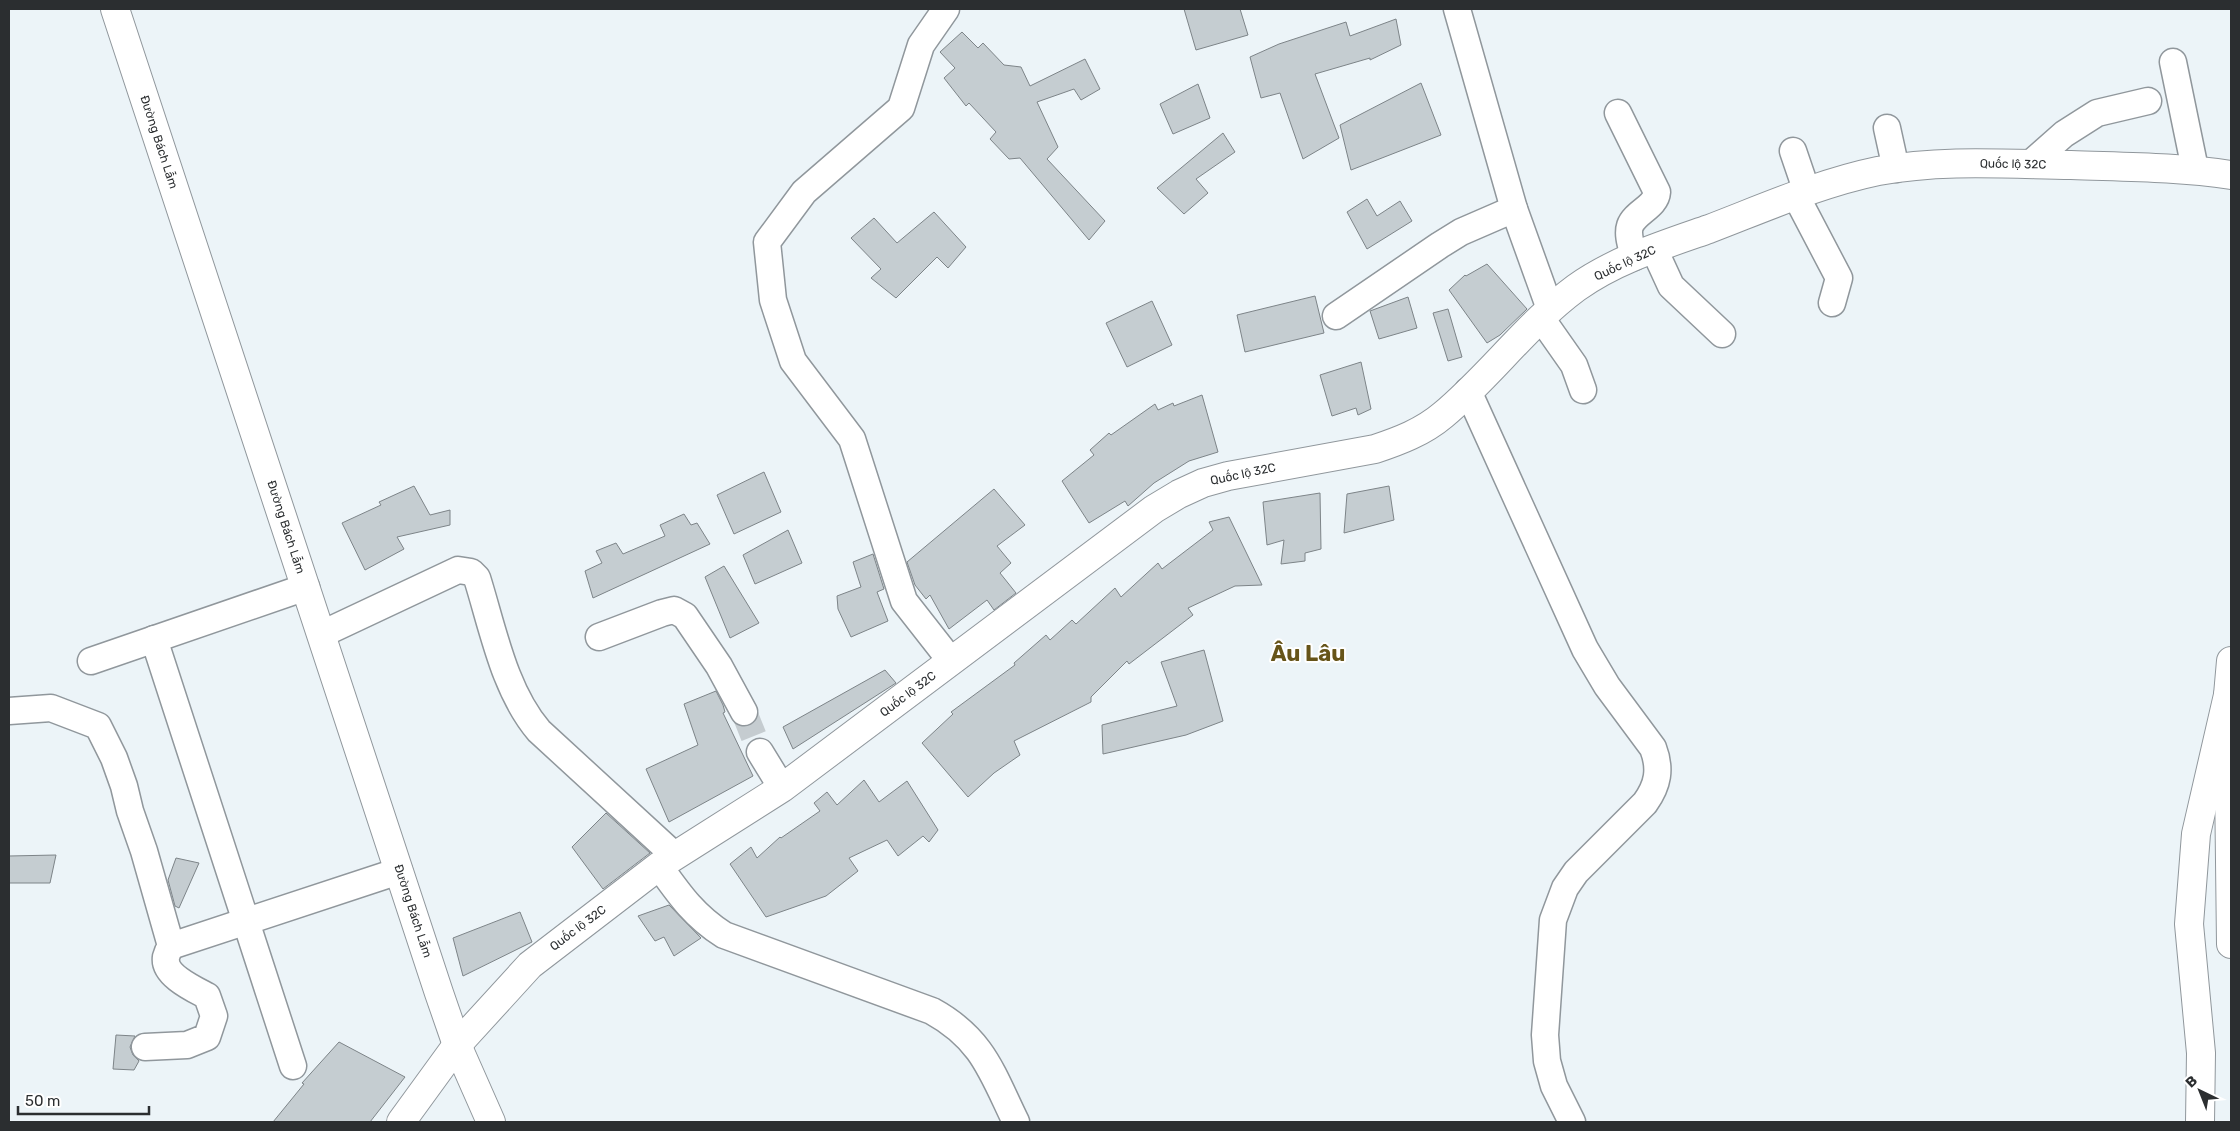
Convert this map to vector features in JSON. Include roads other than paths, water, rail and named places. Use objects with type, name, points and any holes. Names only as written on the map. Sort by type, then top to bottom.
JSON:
[{"type":"main road","name":"Đường Bách Lẫm","points":[[115,9],[457,1045],[491,1122]]},
{"type":"main road","name":"Quốc lộ 32C","points":[[401,1122],[457,1045],[530,965],[667,861],[782,788],[1154,508],[1179,494],[1228,476],[1375,449],[1396,442],[1421,430],[1442,416],[1545,314],[1577,288],[1611,267],[1828,184],[1896,169],[1935,164],[2030,164],[2195,169],[2231,175]]},
{"type":"main road","points":[[2231,661],[2228,695],[2231,944]]},
{"type":"main road","points":[[2200,1122],[2201,1052],[2189,924],[2196,834],[2228,695]]},
{"type":"street","points":[[946,9],[920,45],[901,108],[804,192],[767,242],[773,300],[793,361],[852,439],[904,600],[951,661]]},
{"type":"street","points":[[1457,9],[1545,314],[1574,365],[1583,390]]},
{"type":"street","points":[[2173,62],[2195,169]]},
{"type":"street","points":[[2030,164],[2064,134],[2097,113],[2148,101]]},
{"type":"street","points":[[1618,113],[1657,192],[1654,201],[1630,225],[1629,234],[1671,286],[1722,334]]},
{"type":"street","points":[[1886,128],[1896,169]]},
{"type":"street","points":[[1793,151],[1802,194],[1839,278],[1832,303]]},
{"type":"street","points":[[1336,316],[1440,244],[1461,232],[1514,209]]},
{"type":"street","points":[[1468,390],[1585,649],[1607,686],[1653,748],[1658,763],[1657,781],[1653,792],[1645,803],[1576,872],[1565,888],[1553,920],[1545,1035],[1547,1061],[1554,1086],[1572,1122]]},
{"type":"street","points":[[322,634],[458,570],[471,572],[477,578],[515,695],[528,718],[667,861],[689,907],[724,935],[932,1011],[947,1019],[962,1030],[979,1049],[1010,1115]]},
{"type":"street","points":[[91,660],[306,587]]},
{"type":"street","points":[[599,637],[674,610],[685,616],[719,666],[744,712]]},
{"type":"street","points":[[154,640],[293,1066]]},
{"type":"street","points":[[9,711],[51,708],[98,726],[114,758],[144,850],[171,946],[166,958],[168,968],[184,984],[207,996],[214,1016],[207,1037],[187,1046],[146,1047]]},
{"type":"street","points":[[760,752],[782,788]]},
{"type":"street","points":[[171,946],[400,872]]},
{"type":"tunnel","points":[[744,712],[760,752]]},
{"type":"district","name":"Âu Lâu","points":[[1308,653]]}]
